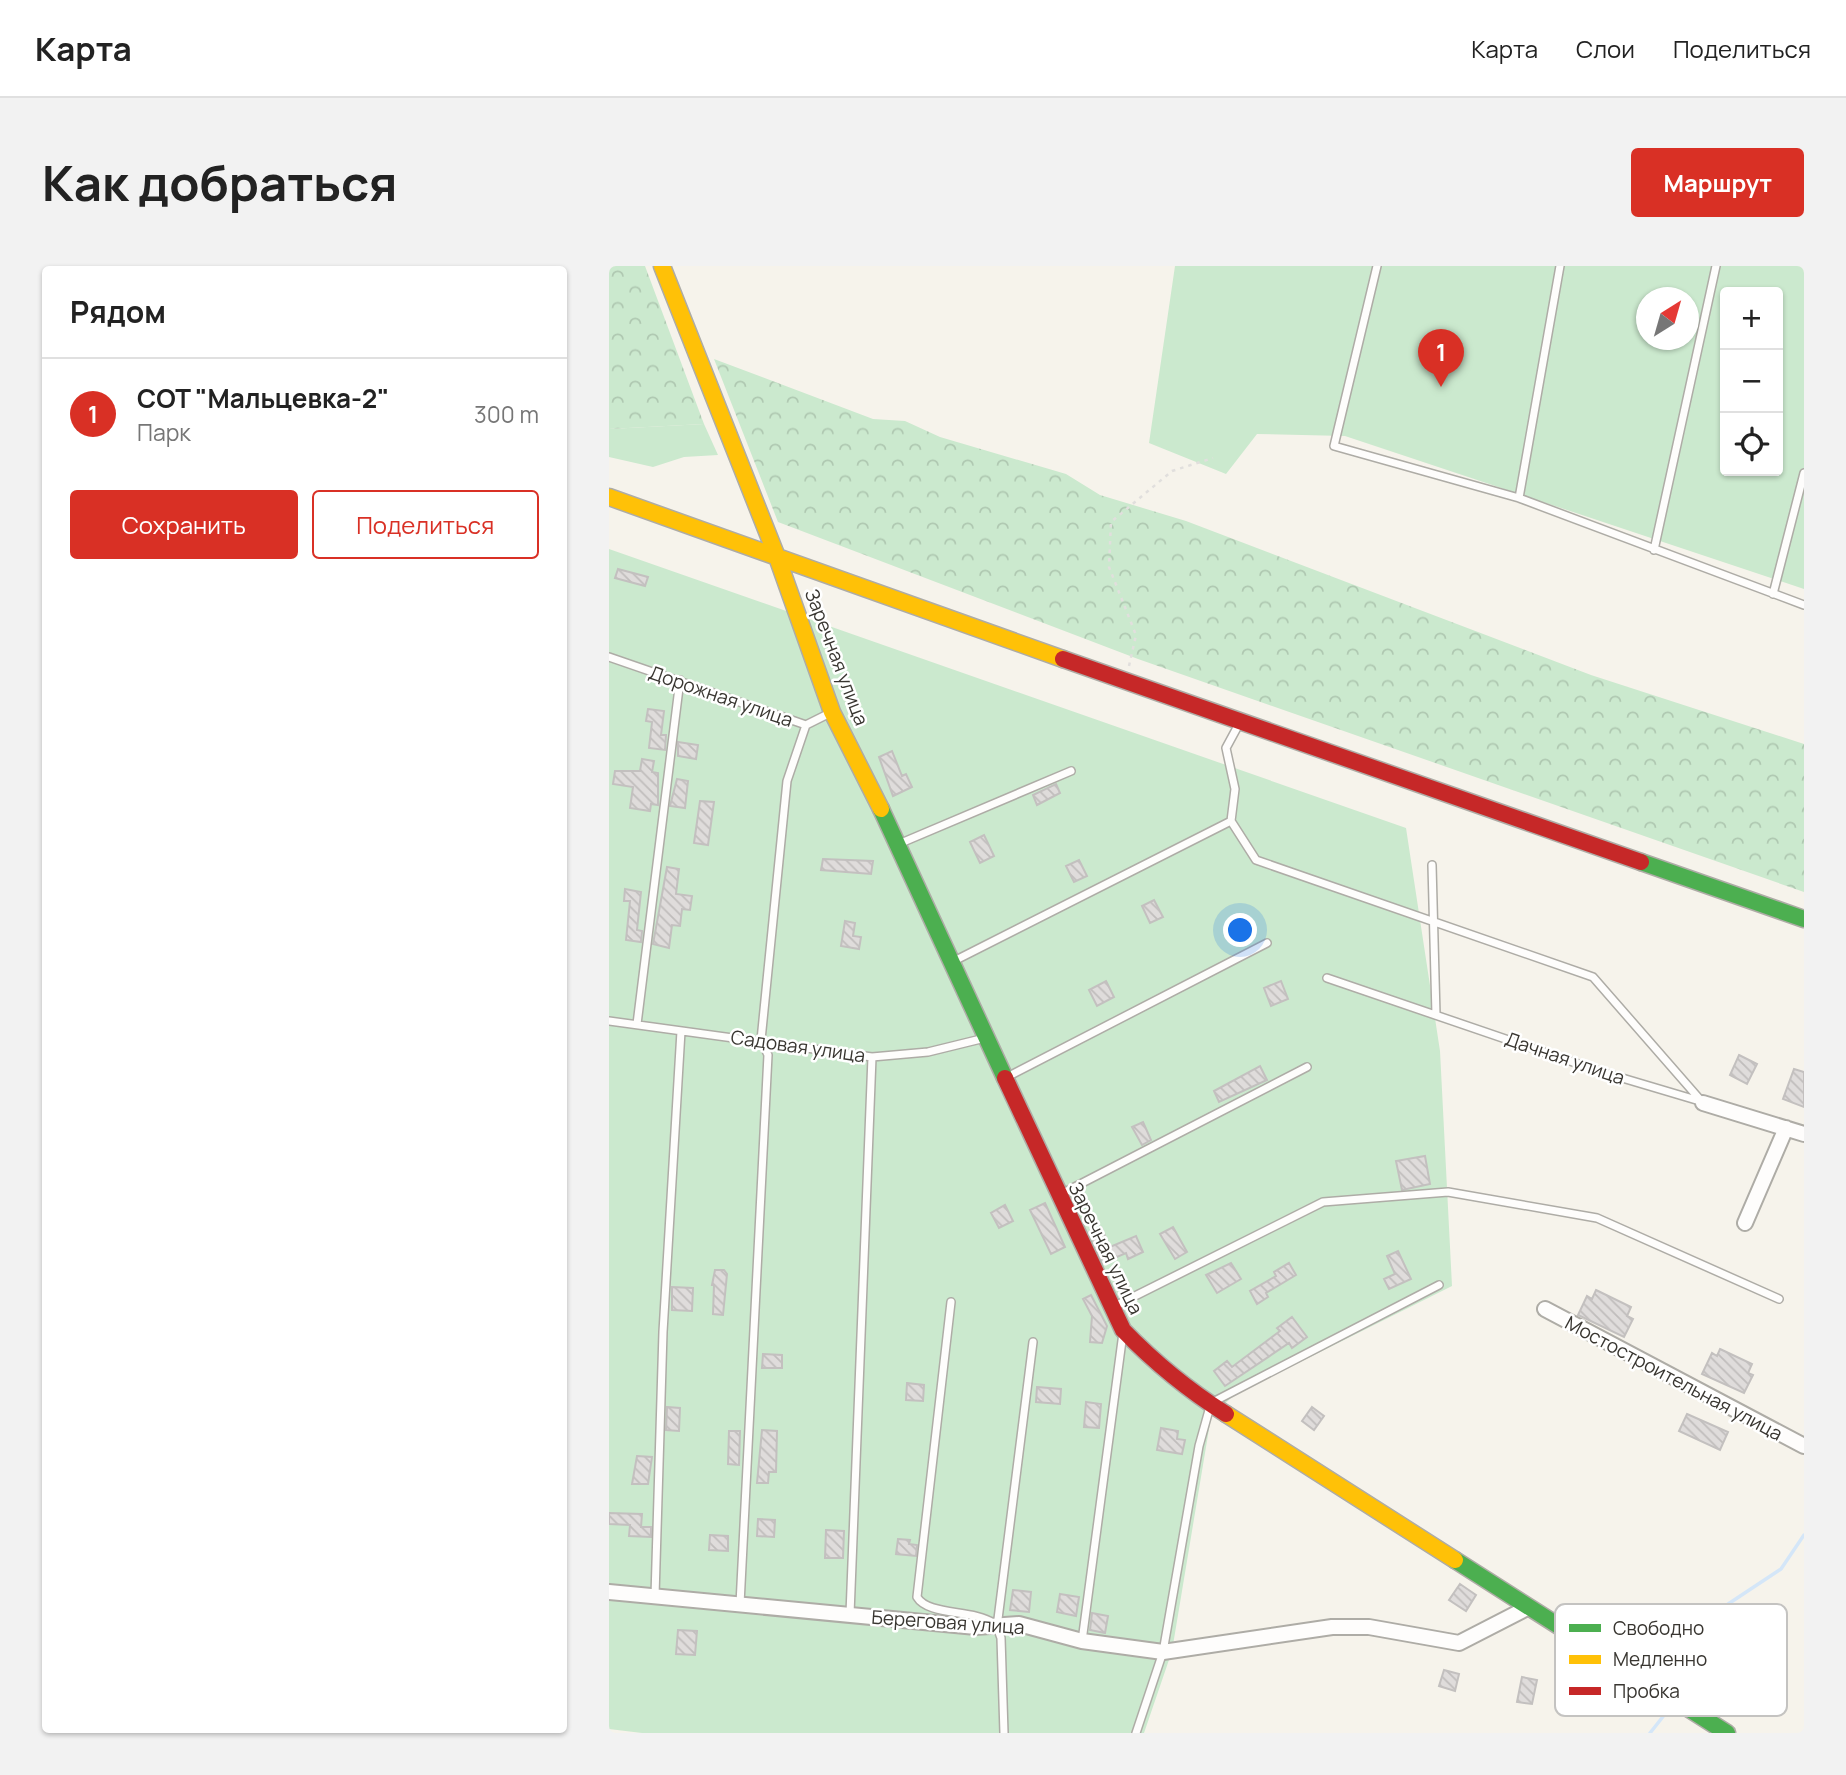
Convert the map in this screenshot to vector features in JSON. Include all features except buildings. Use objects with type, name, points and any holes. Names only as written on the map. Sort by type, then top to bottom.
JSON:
[{"type":"street","name":"Заречная улица","points":[[662,266],[777,557],[832,712],[878,802],[986,1038],[1007,1077],[1057,1196],[1123,1330],[1164,1371],[1555,1626]]},
{"type":"street","points":[[609,496],[1240,722],[1804,919]]},
{"type":"street","name":"Дачная улица","points":[[1703,1103],[1804,1134]]},
{"type":"street","points":[[1745,1223],[1786,1128]]},
{"type":"street","name":"Мостостроительная улица","points":[[1545,1309],[1804,1447]]},
{"type":"street","name":"Береговая улица","points":[[609,1592],[997,1627],[1019,1625],[1082,1641],[1163,1652],[1332,1627],[1369,1627],[1459,1643],[1527,1608]]},
{"type":"street","name":"Заречная улица","points":[[1700,1716],[1727,1733]]},
{"type":"lane","points":[[1377,266],[1334,446],[1519,498],[1804,605]]},
{"type":"lane","points":[[1519,498],[1560,266]]},
{"type":"lane","points":[[1654,550],[1716,266]]},
{"type":"lane","points":[[1773,594],[1804,473]]},
{"type":"lane","name":"Дорожная улица","points":[[609,657],[806,725],[832,712]]},
{"type":"lane","points":[[637,1024],[680,681]]},
{"type":"lane","points":[[1240,722],[1226,748],[1235,789],[1231,821],[1257,860],[1593,976],[1703,1103]]},
{"type":"lane","points":[[740,1604],[768,1055],[761,1040],[787,781],[806,725]]},
{"type":"lane","points":[[897,845],[1071,771]]},
{"type":"lane","points":[[952,962],[1231,821]]},
{"type":"lane","points":[[1432,865],[1436,1014]]},
{"type":"lane","points":[[1007,1077],[1268,943]]},
{"type":"lane","name":"Дачная улица","points":[[1327,978],[1602,1072],[1703,1103]]},
{"type":"lane","name":"Садовая улица","points":[[609,1021],[872,1057],[928,1052],[986,1038]]},
{"type":"lane","points":[[655,1598],[663,1332],[681,1031]]},
{"type":"lane","points":[[850,1614],[872,1057]]},
{"type":"lane","points":[[1057,1196],[1307,1068]]},
{"type":"lane","points":[[1111,1309],[1323,1202],[1448,1192],[1597,1218],[1779,1298]]},
{"type":"lane","points":[[1136,1733],[1163,1652],[1199,1446],[1211,1403],[1439,1285]]},
{"type":"lane","points":[[951,1302],[918,1597],[924,1605],[978,1615],[997,1627]]},
{"type":"lane","points":[[1082,1641],[1123,1330]]},
{"type":"lane","points":[[1005,1733],[997,1627],[1033,1342]]},
{"type":"path","points":[[1125,681],[1136,635],[1109,567],[1111,522],[1172,471],[1213,458]]},
{"type":"green space","points":[[609,266],[645,266],[704,424],[609,429]]},
{"type":"green space","points":[[1175,266],[1804,266],[1804,589],[1345,436],[1257,434],[1226,474],[1149,443]]},
{"type":"green space","points":[[714,359],[873,419],[905,421],[940,437],[1066,474],[1100,495],[1186,521],[1591,675],[1804,744],[1804,892],[1138,659],[778,522]]},
{"type":"green space","points":[[704,424],[718,455],[684,457],[653,467],[609,457],[609,429]]},
{"type":"green space","points":[[609,549],[1406,828],[1440,1051],[1452,1286],[1234,1395],[1211,1417],[1172,1651],[1144,1733],[642,1733],[609,1729]]},
{"type":"waterway","points":[[1728,1604],[1781,1569],[1804,1535]]},
{"type":"waterway","points":[[1650,1733],[1663,1716]]},
{"type":"traffic: fast","points":[[881,809],[1005,1078]]},
{"type":"traffic: fast","points":[[1641,862],[1804,919]]},
{"type":"traffic: fast","points":[[1455,1560],[1555,1624]]},
{"type":"traffic: fast","points":[[1700,1716],[1727,1733]]},
{"type":"traffic: slow","points":[[662,266],[777,557],[832,712],[881,809]]},
{"type":"traffic: slow","points":[[609,497],[1063,659]]},
{"type":"traffic: slow","points":[[1226,1414],[1455,1560]]},
{"type":"traffic: jam","points":[[1063,659],[1641,862]]},
{"type":"traffic: jam","points":[[1005,1078],[1123,1330],[1172,1375],[1226,1414]]},
{"type":"place","name":"СОТ \"Мальцевка-2\"","points":[[1441,387]]}]
